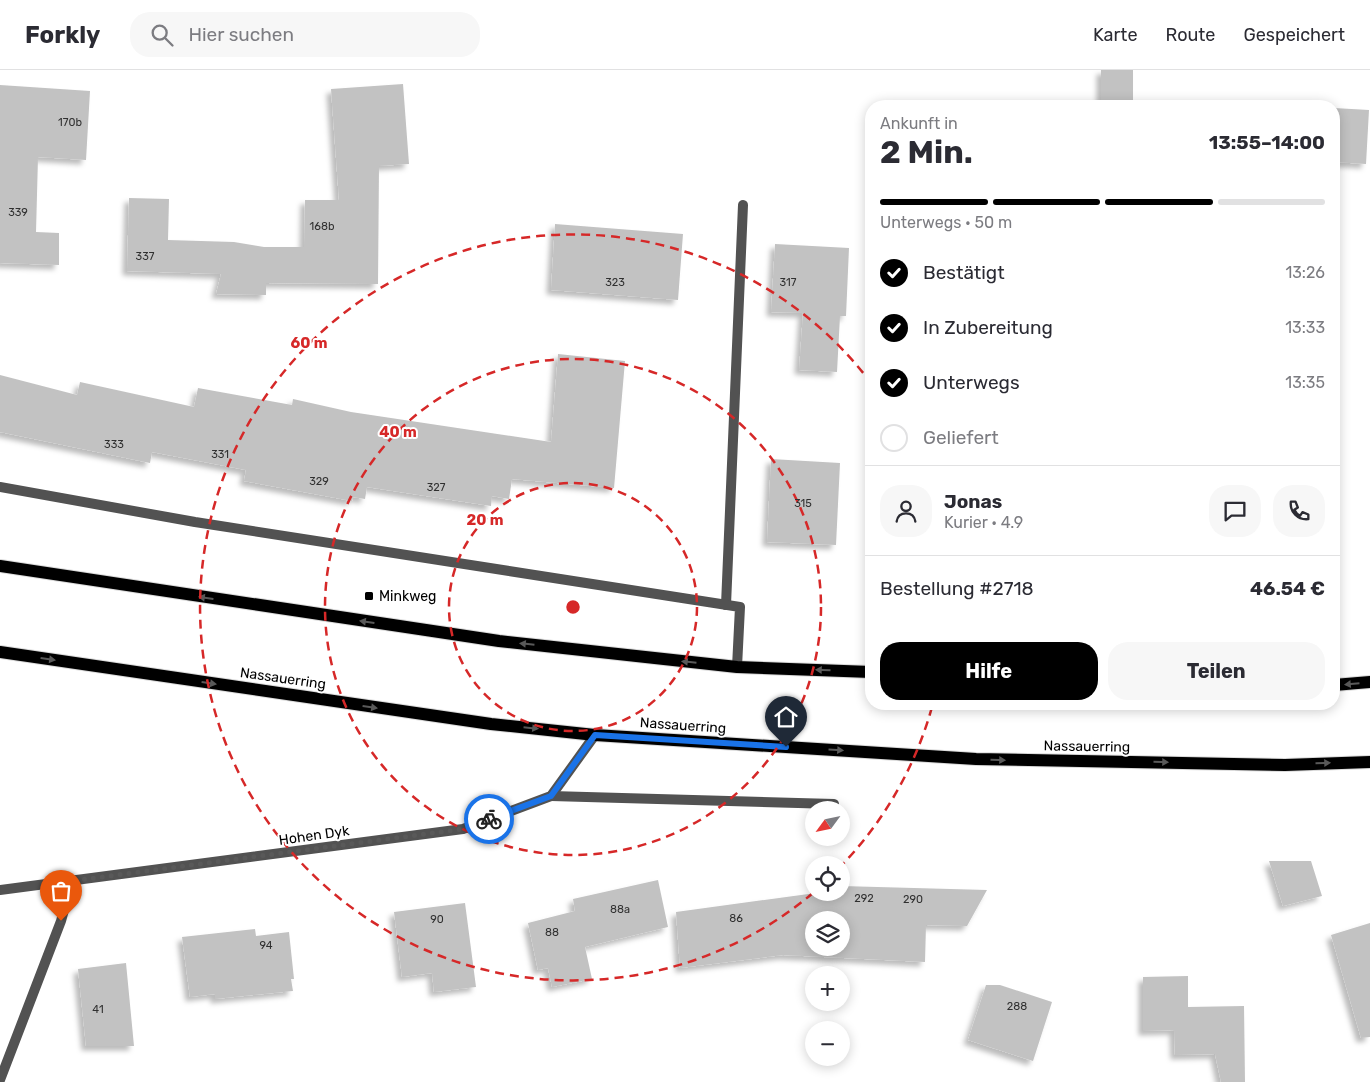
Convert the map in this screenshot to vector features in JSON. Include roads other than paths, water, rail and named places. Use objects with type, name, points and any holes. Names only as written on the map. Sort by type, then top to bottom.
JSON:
[{"type":"main road","points":[[0,566],[499,641],[738,667],[865,672]]},
{"type":"main road","name":"Nassauerring","points":[[0,652],[491,724],[595,735],[976,759],[1285,764],[1370,762]]},
{"type":"main road","points":[[1340,684],[1370,682]]},
{"type":"street","points":[[726,606],[725,568],[737,361],[743,205]]},
{"type":"street","points":[[0,487],[205,523],[740,607],[738,667]]},
{"type":"street","points":[[551,796],[595,735]]},
{"type":"street","points":[[551,796],[805,803]]},
{"type":"street","name":"Hohen Dyk","points":[[0,890],[463,829],[551,796]]},
{"type":"street","points":[[0,1080],[61,921],[72,881]]},
{"type":"place","name":"Minkweg","points":[[369,596]]}]
